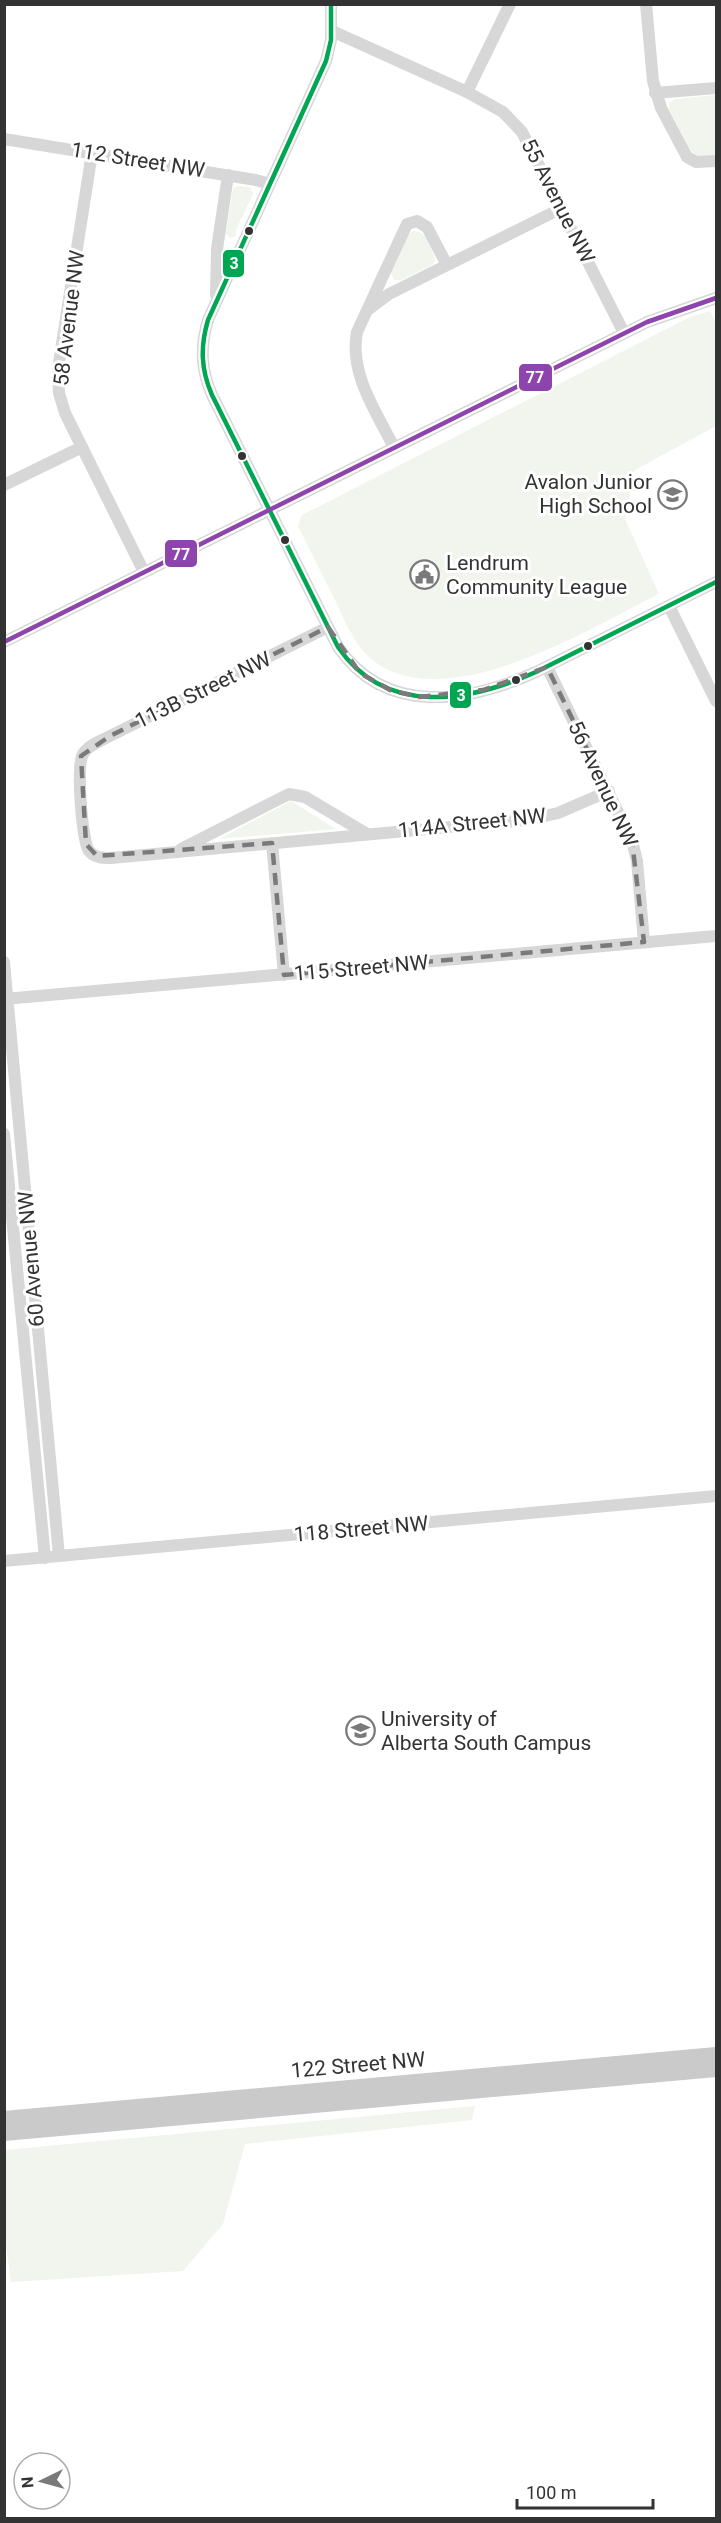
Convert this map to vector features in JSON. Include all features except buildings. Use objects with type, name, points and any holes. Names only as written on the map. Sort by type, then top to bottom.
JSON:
[{"type":"main road","name":"122 Street NW","points":[[4,2119],[717,2055]]},
{"type":"main road","name":"122 Street NW","points":[[4,2133],[717,2069]]},
{"type":"street","points":[[331,4],[332,31],[322,73],[208,320],[203,343],[205,375],[212,395],[328,627],[346,658],[360,673],[378,685],[402,694],[428,697],[469,693],[510,683],[547,667],[717,582]]},
{"type":"street","points":[[466,92],[510,4]]},
{"type":"street","points":[[646,4],[655,93],[684,154],[696,162],[717,161]]},
{"type":"street","name":"55 Avenue NW","points":[[332,31],[466,92],[503,112],[522,132],[624,333]]},
{"type":"street","points":[[655,93],[717,88]]},
{"type":"street","name":"112 Street NW","points":[[4,140],[228,175],[270,184]]},
{"type":"street","name":"58 Avenue NW","points":[[92,153],[58,369],[61,403],[144,572]]},
{"type":"street","points":[[216,302],[217,249],[228,175]]},
{"type":"street","points":[[366,312],[388,294],[562,208]]},
{"type":"street","points":[[393,447],[359,374],[354,348],[357,332],[407,224],[417,221],[424,224],[447,265]]},
{"type":"street","points":[[4,642],[624,333],[666,314],[717,298]]},
{"type":"street","points":[[4,485],[82,447]]},
{"type":"street","points":[[669,606],[717,701]]},
{"type":"street","name":"113B Street NW","points":[[92,854],[84,836],[80,773],[81,756],[91,746],[328,627]]},
{"type":"street","name":"56 Avenue NW","points":[[547,667],[609,791],[635,849],[644,942]]},
{"type":"street","name":"114A Street NW","points":[[92,854],[102,858],[527,820],[558,813],[609,791]]},
{"type":"street","name":"114A Street NW","points":[[174,852],[289,794],[305,797],[367,834]]},
{"type":"street","points":[[273,843],[284,975]]},
{"type":"street","name":"115 Street NW","points":[[6,999],[717,936]]},
{"type":"street","name":"60 Avenue NW","points":[[4,962],[10,1095],[58,1556]]},
{"type":"street","name":"60 Avenue NW","points":[[4,1134],[45,1558]]},
{"type":"street","name":"118 Street NW","points":[[4,1561],[717,1496]]},
{"type":"highlighted area","points":[[328,627],[360,673],[390,690],[419,697],[483,690],[547,667],[632,841],[644,942],[284,975],[272,843],[97,856],[86,844],[81,756],[110,736]]},
{"type":"shaded area","points":[[716,95],[716,155],[697,156],[691,151],[669,109],[669,103],[675,99]]},
{"type":"shaded area","points":[[250,187],[253,194],[236,230],[236,236],[230,238],[226,233],[233,188]]},
{"type":"shaded area","points":[[413,231],[425,237],[431,246],[435,261],[432,265],[401,280],[394,280],[391,273],[408,235]]},
{"type":"shaded area","points":[[710,311],[716,323],[716,426],[635,470],[625,519],[659,594],[556,646],[475,674],[436,679],[400,674],[370,658],[349,630],[298,526],[302,515],[690,317]]},
{"type":"shaded area","points":[[291,801],[336,829],[219,839]]},
{"type":"shaded area","points":[[475,2106],[472,2120],[245,2144],[223,2224],[183,2271],[11,2282],[4,2229],[5,2150]]},
{"type":"transit line","name":"3","points":[[331,4],[331,40],[326,61],[208,320],[203,358],[212,395],[338,647],[358,669],[380,685],[404,694],[430,697],[457,696],[484,691],[536,672],[716,582]]},
{"type":"transit line","name":"77","points":[[4,642],[647,322],[716,298]]},
{"type":"place","name":"Avalon Junior High School","points":[[673,494]]},
{"type":"place","name":"Lendrum Community League","points":[[425,575]]},
{"type":"place","name":"University of Alberta South Campus","points":[[360,1731]]}]
